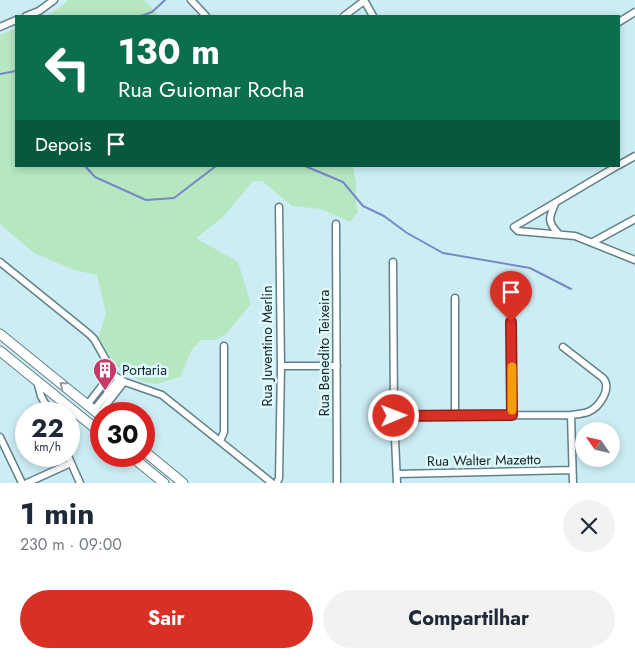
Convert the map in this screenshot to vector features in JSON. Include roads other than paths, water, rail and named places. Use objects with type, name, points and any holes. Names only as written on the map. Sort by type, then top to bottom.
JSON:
[{"type":"street","points":[[29,15],[39,11],[54,0]]},
{"type":"street","points":[[191,0],[205,15]]},
{"type":"street","points":[[345,15],[364,1],[372,15]]},
{"type":"street","points":[[620,21],[635,12]]},
{"type":"street","points":[[0,27],[15,20]]},
{"type":"street","points":[[620,165],[635,156]]},
{"type":"street","points":[[616,167],[514,228],[518,231],[575,236],[635,260]]},
{"type":"street","points":[[556,202],[550,215],[551,226],[558,234]]},
{"type":"street","name":"Rua Juventino Merlin","points":[[277,483],[280,478],[281,366],[279,207]]},
{"type":"street","points":[[593,242],[635,219]]},
{"type":"street","name":"Rua Benedito Teixeira","points":[[336,224],[337,483]]},
{"type":"street","points":[[0,262],[89,334],[118,378],[162,395],[272,483]]},
{"type":"street","points":[[393,262],[394,416],[397,483]]},
{"type":"street","points":[[455,298],[455,416]]},
{"type":"street","points":[[511,322],[512,415]]},
{"type":"street","points":[[0,334],[90,407]]},
{"type":"street","points":[[220,441],[224,432],[224,346]]},
{"type":"street","points":[[394,416],[572,415],[588,412],[594,408],[606,392],[607,386],[603,378],[563,347]]},
{"type":"street","points":[[0,351],[63,402]]},
{"type":"street","points":[[281,366],[337,366]]},
{"type":"street","points":[[101,402],[118,378]]},
{"type":"street","points":[[101,402],[118,378]]},
{"type":"street","points":[[37,380],[45,402]]},
{"type":"street","points":[[49,402],[53,394]]},
{"type":"street","points":[[80,415],[90,423]]},
{"type":"street","points":[[572,415],[573,483]]},
{"type":"street","points":[[0,437],[22,483]]},
{"type":"street","points":[[155,459],[184,483]]},
{"type":"street","points":[[27,483],[57,467]]},
{"type":"street","points":[[73,467],[80,483]]},
{"type":"street","points":[[144,467],[164,483]]},
{"type":"street","name":"Rua Walter Mazetto","points":[[396,474],[572,470]]},
{"type":"waterway","points":[[144,15],[152,12],[165,0]]},
{"type":"waterway","points":[[0,74],[15,71]]},
{"type":"waterway","points":[[86,167],[95,177],[146,200],[174,198],[215,167]]},
{"type":"waterway","points":[[307,167],[343,182],[363,206],[384,216],[407,233],[443,253],[530,268],[571,289]]},
{"type":"place","name":"Portaria","points":[[105,391]]}]
